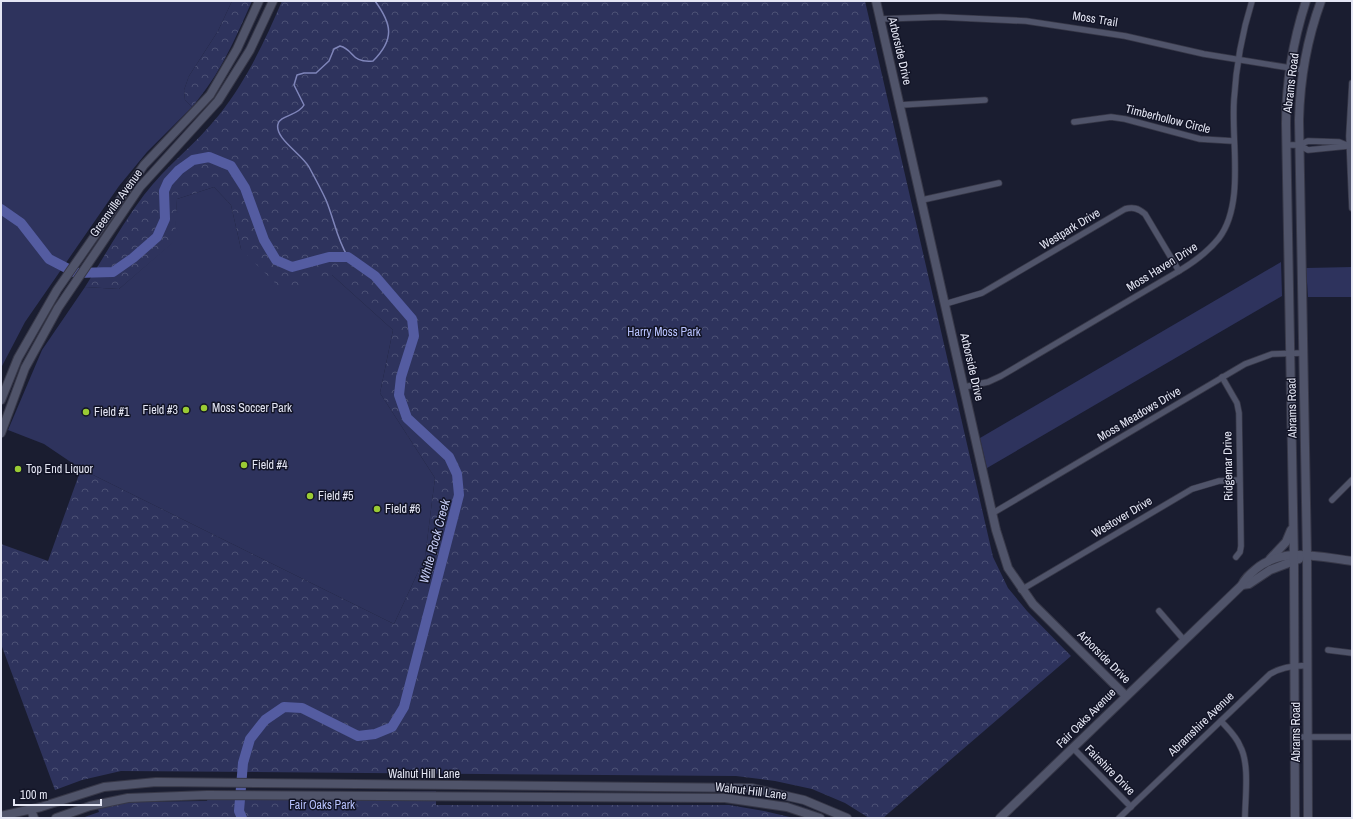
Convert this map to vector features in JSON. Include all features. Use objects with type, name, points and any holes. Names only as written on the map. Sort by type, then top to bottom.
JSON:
[{"type":"main road","name":"Greenville Avenue","points":[[1,400],[15,365],[57,290],[144,165],[210,95],[234,54],[258,1]]},
{"type":"main road","name":"Greenville Avenue","points":[[2,428],[25,368],[46,327],[140,187],[218,102],[250,50],[273,1]]},
{"type":"main road","name":"Arborside Drive","points":[[876,1],[993,513],[1001,547],[1008,568],[1021,590],[1032,604],[1126,696]]},
{"type":"main road","name":"Abrams Road","points":[[1295,818],[1294,558],[1289,353],[1286,100],[1290,68],[1306,1]]},
{"type":"main road","name":"Abrams Road","points":[[1308,818],[1307,556],[1299,106],[1303,70],[1312,30],[1321,1]]},
{"type":"main road","points":[[15,365],[25,368]]},
{"type":"main road","points":[[1268,562],[1286,542],[1293,525]]},
{"type":"main road","name":"Fair Oaks Avenue","points":[[1000,818],[1242,585],[1244,579],[1268,562],[1307,556],[1352,561]]},
{"type":"main road","name":"Fair Oaks Avenue","points":[[1242,585],[1249,584],[1270,570],[1294,558]]},
{"type":"main road","name":"Walnut Hill Lane","points":[[1,816],[31,810],[104,787],[156,782],[207,782],[455,786],[752,788],[786,795],[828,809],[847,818]]},
{"type":"main road","name":"Walnut Hill Lane","points":[[56,818],[90,806],[128,798],[207,795],[454,798],[725,798],[786,806],[820,818]]},
{"type":"main road","points":[[31,810],[34,818]]},
{"type":"street","name":"Moss Haven Drive","points":[[964,388],[988,382],[1001,376],[1179,271],[1207,252],[1219,238],[1227,224],[1232,206],[1234,101],[1238,60],[1245,23],[1252,1]]},
{"type":"street","name":"Moss Trail","points":[[880,19],[940,17],[1026,21],[1125,36],[1238,60],[1303,70]]},
{"type":"street","points":[[1352,84],[1350,146],[1352,208]]},
{"type":"street","points":[[900,105],[985,100]]},
{"type":"street","name":"Timberhollow Circle","points":[[1074,122],[1111,117],[1126,119],[1200,139],[1233,141]]},
{"type":"street","points":[[1286,145],[1299,146],[1308,141],[1339,142],[1350,146]]},
{"type":"street","points":[[922,200],[999,183]]},
{"type":"street","name":"Westpark Drive","points":[[945,304],[982,293],[1125,209],[1131,208],[1137,208],[1145,214],[1179,271]]},
{"type":"street","name":"Moss Meadows Drive","points":[[993,513],[1222,377],[1259,358],[1272,354],[1303,353]]},
{"type":"street","name":"Ridgemar Drive","points":[[1222,377],[1237,403],[1239,413],[1241,546],[1240,552],[1236,557]]},
{"type":"street","name":"Westover Drive","points":[[1021,590],[1192,489],[1218,481],[1239,480]]},
{"type":"street","points":[[1332,500],[1352,480]]},
{"type":"street","points":[[1159,611],[1184,640]]},
{"type":"street","points":[[1328,650],[1352,653]]},
{"type":"street","name":"Abramshire Avenue","points":[[1119,818],[1270,674],[1277,670],[1295,665],[1308,666]]},
{"type":"street","points":[[1221,721],[1235,736],[1243,751],[1246,818]]},
{"type":"street","points":[[1295,737],[1352,737]]},
{"type":"street","name":"Fairshire Drive","points":[[1073,748],[1131,807]]},
{"type":"green space","points":[[1,1],[232,1],[218,31],[189,76],[184,90],[185,100],[192,107],[147,152],[119,186],[25,322],[1,368]]},
{"type":"green space","points":[[232,1],[252,1],[233,43],[219,69],[192,107],[185,100],[184,90],[189,76],[218,31]]},
{"type":"green space","name":"Harry Moss Park","points":[[282,1],[865,1],[993,557],[1008,588],[1027,611],[1071,656],[883,818],[869,818],[845,803],[812,789],[775,781],[736,776],[121,771],[82,780],[55,790],[1,644],[1,544],[48,561],[81,469],[394,624],[425,557],[435,478],[380,393],[393,330],[332,275],[282,290],[241,249],[231,205],[214,187],[177,199],[175,241],[119,289],[85,287],[144,195],[162,174],[201,136],[229,102],[254,60]]},
{"type":"green space","name":"Moss Soccer Park","points":[[214,187],[231,205],[241,249],[332,275],[393,330],[380,393],[435,478],[425,557],[394,624],[81,469],[44,444],[8,430],[42,350],[85,287],[119,289],[174,241],[177,199]]},
{"type":"green space","points":[[1281,262],[1282,296],[987,468],[980,438]]},
{"type":"green space","points":[[1352,267],[1352,297],[1308,297],[1306,268]]},
{"type":"green space","name":"Fair Oaks Park","points":[[209,791],[436,791],[436,805],[729,805],[794,818],[82,818],[99,812],[98,809],[121,802],[207,801]]},
{"type":"waterway","points":[[348,257],[338,237],[329,207],[318,184],[309,167],[280,135],[278,124],[279,121],[298,111],[304,105],[294,85],[297,75],[304,73],[316,73],[329,61],[334,49],[340,46],[348,50],[356,58],[366,61],[373,61],[380,53],[385,46],[389,31],[385,17],[375,1]]},
{"type":"waterway","name":"White Rock Creek","points":[[1,209],[21,223],[49,259],[76,273],[113,272],[133,258],[157,237],[165,219],[164,191],[168,182],[179,170],[193,160],[209,157],[231,166],[245,188],[264,240],[276,260],[292,267],[329,257],[348,257],[375,276],[412,319],[414,336],[401,377],[399,395],[407,418],[449,457],[457,474],[459,495],[404,707],[392,727],[375,734],[358,736],[302,708],[284,707],[265,720],[250,739],[243,763],[239,811],[242,818]]},
{"type":"place","name":"Moss Soccer Park","points":[[204,408]]},
{"type":"place","name":"Field #3","points":[[186,410]]},
{"type":"place","name":"Field #1","points":[[86,412]]},
{"type":"place","name":"Field #4","points":[[244,465]]},
{"type":"place","name":"Top End Liquor","points":[[18,469]]},
{"type":"place","name":"Field #5","points":[[310,496]]},
{"type":"place","name":"Field #6","points":[[377,509]]}]
